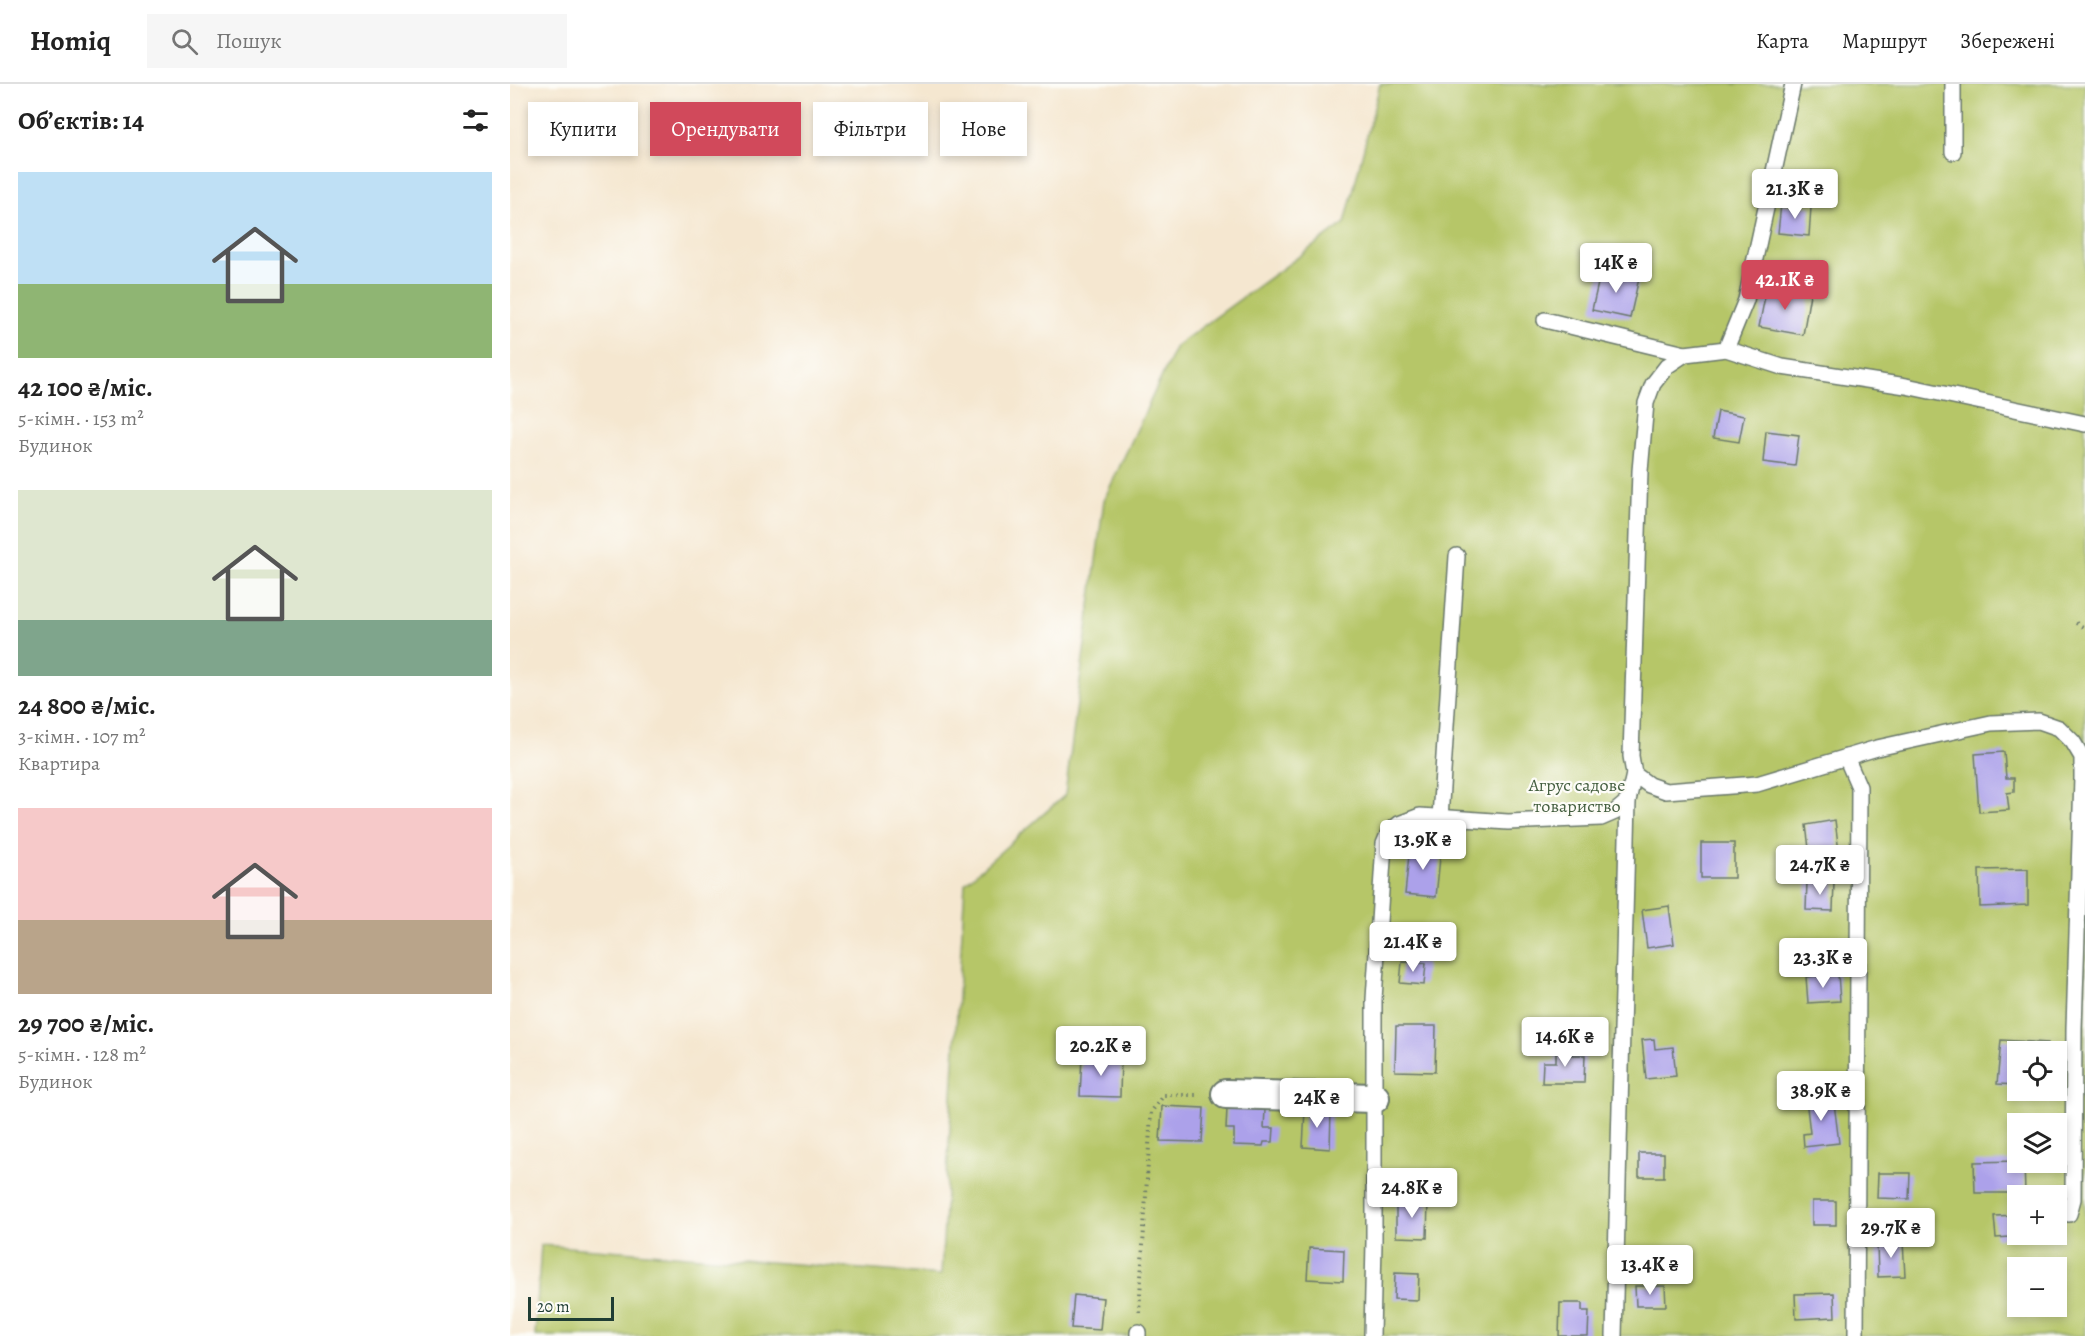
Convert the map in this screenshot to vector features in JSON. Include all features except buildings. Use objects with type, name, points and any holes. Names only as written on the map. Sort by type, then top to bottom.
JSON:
[{"type":"street","points":[[1226,1094],[1375,1098]]},
{"type":"lane","points":[[1726,349],[1746,300],[1793,84]]},
{"type":"lane","points":[[1953,84],[1953,152]]},
{"type":"lane","points":[[1545,320],[1685,354],[1726,349],[1782,367],[1906,386],[2085,424]]},
{"type":"lane","points":[[1614,1336],[1628,801],[1634,774],[1631,756],[1640,483],[1646,403],[1653,384],[1667,366],[1685,354]]},
{"type":"lane","points":[[1440,818],[1457,556]]},
{"type":"lane","points":[[1634,774],[1649,785],[1666,791],[1757,784],[1877,748],[1991,723],[2039,721],[2059,728],[2073,742],[2082,757],[2074,1028],[2073,1199],[2069,1214]]},
{"type":"lane","points":[[1846,757],[1859,786],[1856,1336]]},
{"type":"lane","points":[[1372,1336],[1374,999],[1384,844],[1389,832],[1399,824],[1420,816],[1508,822],[1600,818],[1615,812],[1628,801]]},
{"type":"path","points":[[2076,623],[2085,628]]},
{"type":"path","points":[[1138,1334],[1151,1112],[1164,1095],[1226,1094]]},
{"type":"green space","name":"Агрус садове товариство","points":[[1380,84],[2085,84],[2085,1336],[535,1336],[541,1245],[941,1275],[965,883],[1065,795],[1104,500],[1176,346],[1345,223]]}]
